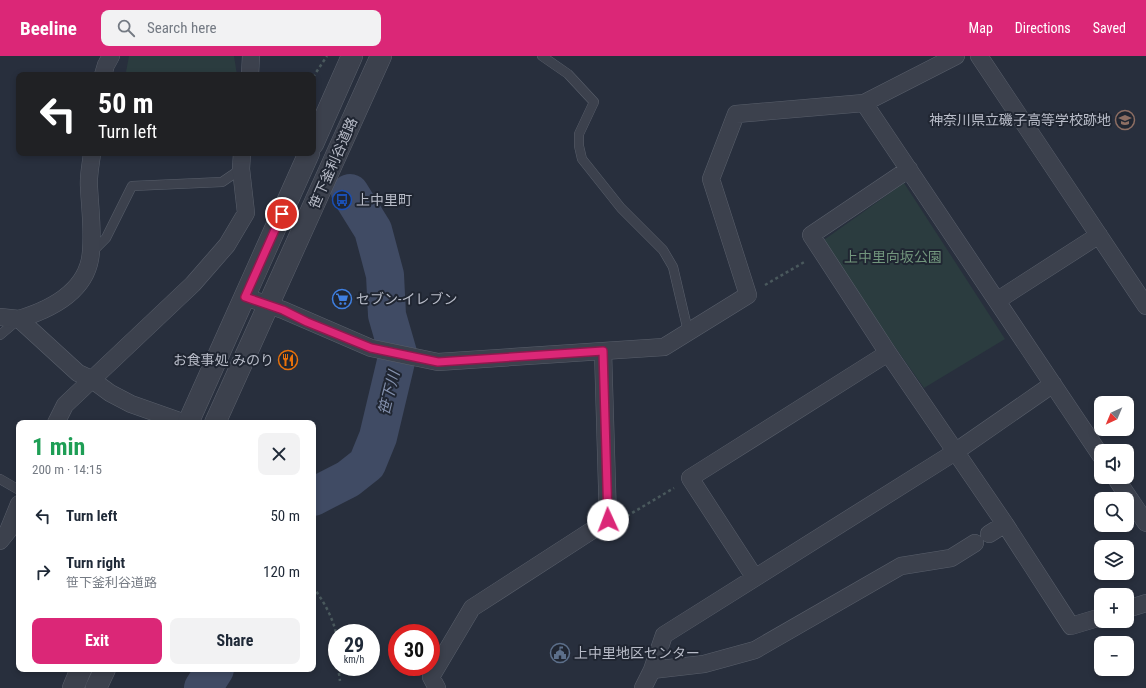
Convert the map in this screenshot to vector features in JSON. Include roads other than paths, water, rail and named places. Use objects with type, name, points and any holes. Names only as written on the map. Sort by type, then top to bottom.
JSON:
[{"type":"street","points":[[104,72],[111,56]]},
{"type":"street","points":[[250,72],[251,56]]},
{"type":"street","name":"笹下釜利谷道路","points":[[316,137],[352,56]]},
{"type":"street","name":"笹下釜利谷道路","points":[[216,420],[381,56]]},
{"type":"street","points":[[245,297],[283,310],[307,322],[371,348],[438,362],[664,346],[748,295],[711,178],[736,114],[864,103],[956,56]]},
{"type":"street","points":[[979,56],[1146,306]]},
{"type":"street","points":[[864,103],[998,300],[1094,446]]},
{"type":"street","points":[[0,317],[19,319],[39,313],[60,302],[77,287],[87,269],[91,253],[89,184],[92,156]]},
{"type":"street","name":"笹下釜利谷道路","points":[[189,420],[308,156]]},
{"type":"street","points":[[58,420],[65,405],[193,284],[227,246],[246,213],[242,161]]},
{"type":"street","points":[[909,169],[812,235],[888,353],[1005,524],[1071,626],[1094,619]]},
{"type":"street","points":[[998,300],[1099,234]]},
{"type":"street","points":[[19,319],[78,373],[131,404],[176,420]]},
{"type":"street","points":[[431,684],[472,608],[608,520],[603,351]]},
{"type":"street","points":[[755,578],[690,478],[888,353]]},
{"type":"street","points":[[643,688],[652,670],[664,636],[955,452],[1053,384]]},
{"type":"street","points":[[1120,484],[1146,523]]},
{"type":"street","points":[[0,541],[8,531],[16,511]]},
{"type":"street","points":[[989,534],[1005,524]]},
{"type":"street","points":[[652,670],[704,664],[755,650],[901,566],[951,558],[975,543]]},
{"type":"street","points":[[1134,607],[1146,603]]},
{"type":"street","points":[[73,688],[80,672]]},
{"type":"street","points":[[96,688],[104,672]]},
{"type":"lane","points":[[542,56],[568,74],[594,102],[579,134],[579,146],[582,159],[621,208],[663,250],[672,267],[688,331]]},
{"type":"lane","points":[[91,253],[106,238],[132,186],[222,182],[242,161]]},
{"type":"lane","points":[[0,335],[19,319]]},
{"type":"lane","points":[[0,479],[16,488]]},
{"type":"waterway","name":"笹下川","points":[[316,495],[348,479],[367,464],[378,437],[398,353],[387,315],[385,275],[373,230],[350,193]]},
{"type":"waterway","name":"笹下川","points":[[203,688],[213,672]]},
{"type":"place","name":"神奈川県立磯子高等学校跡地","points":[[1125,120]]},
{"type":"place","name":"上中里町","points":[[342,200]]},
{"type":"place","name":"セブン-イレブン","points":[[342,299]]},
{"type":"place","name":"お食事処 みのり","points":[[288,360]]},
{"type":"place","name":"上中里地区センター","points":[[560,653]]},
{"type":"park label","name":"上中里向坂公園","points":[[893,257]]}]
